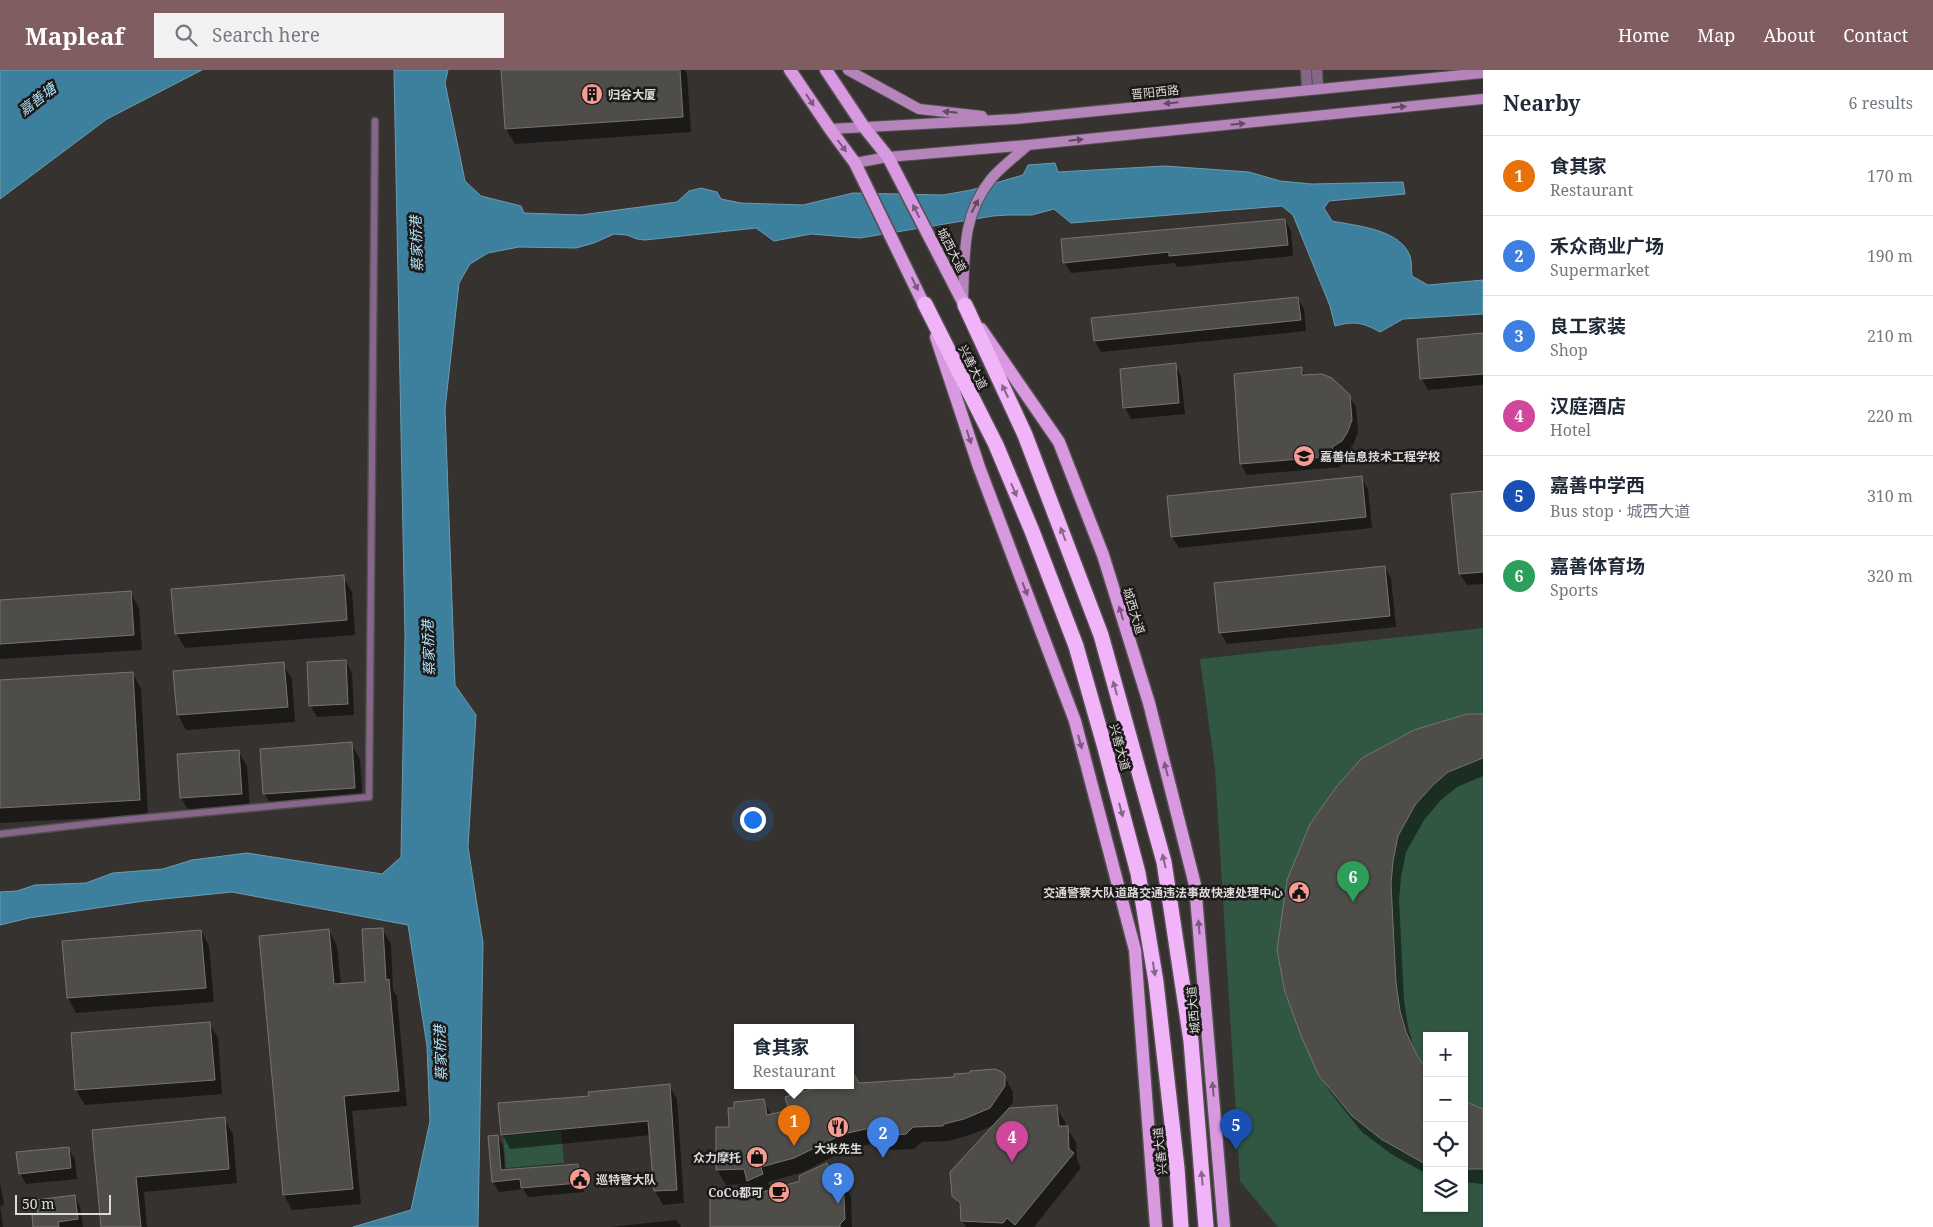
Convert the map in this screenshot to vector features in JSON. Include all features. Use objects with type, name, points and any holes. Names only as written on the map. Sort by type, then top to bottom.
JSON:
[{"type":"highway","name":"兴善大道","points":[[925,304],[996,445],[1032,531],[1076,646],[1138,873],[1156,982],[1177,1168],[1180,1227]]},
{"type":"highway","name":"兴善大道","points":[[964,304],[1025,435],[1101,635],[1164,862],[1191,1041],[1206,1227]]},
{"type":"main road","points":[[790,70],[855,163],[925,304],[979,467],[1075,721],[1135,950],[1156,1227]]},
{"type":"main road","name":"城西大道","points":[[826,70],[864,127],[888,157],[964,304],[1059,442],[1103,555],[1149,703],[1195,885],[1224,1227]]},
{"type":"main road","points":[[848,70],[919,109],[1016,119]]},
{"type":"main road","name":"晋阳西路","points":[[830,129],[1016,119],[1483,73]]},
{"type":"main road","points":[[855,163],[888,157],[1028,145],[1483,99]]},
{"type":"main road","points":[[964,304],[966,236],[970,214],[991,178],[1028,145]]},
{"type":"main road","points":[[1223,1208],[1229,1227]]},
{"type":"street","points":[[1306,70],[1307,90]]},
{"type":"street","points":[[1317,70],[1318,89]]},
{"type":"lane","points":[[0,834],[122,820],[369,797],[375,121]]},
{"type":"green space","points":[[1483,628],[1483,1227],[1278,1227],[1240,1181],[1215,769],[1200,659]]},
{"type":"green space","points":[[561,1131],[564,1163],[506,1168],[503,1136]]},
{"type":"water","name":"嘉善塘","points":[[0,70],[202,70],[107,119],[0,199]]},
{"type":"water","name":"蔡家桥港","points":[[394,70],[448,70],[445,83],[465,181],[481,196],[521,206],[524,213],[581,215],[677,202],[689,191],[701,188],[717,192],[721,199],[741,203],[803,205],[853,193],[943,195],[971,190],[1023,175],[1028,165],[1055,163],[1058,172],[1165,166],[1249,172],[1280,181],[1312,184],[1403,182],[1405,194],[1329,201],[1324,208],[1332,221],[1377,230],[1397,240],[1405,247],[1410,256],[1412,276],[1428,285],[1483,280],[1483,314],[1403,319],[1380,332],[1358,323],[1335,326],[1330,306],[1293,215],[1282,206],[1071,223],[1054,209],[1032,215],[993,216],[860,238],[811,234],[774,241],[756,228],[645,240],[614,234],[594,243],[576,248],[519,247],[488,253],[470,264],[459,283],[445,409],[455,685],[476,715],[468,847],[483,943],[478,1227],[353,1227],[411,1210],[430,1121],[427,1046],[408,925],[232,892],[144,901],[29,918],[0,925],[0,892],[17,891],[35,885],[86,883],[113,873],[163,869],[192,860],[247,853],[382,874],[401,857],[405,636]]},
{"type":"building","name":"归谷大厦","points":[[501,70],[680,70],[683,117],[505,129]]},
{"type":"building","points":[[1285,219],[1288,245],[1169,256],[1169,252],[1063,263],[1061,239]]},
{"type":"building","points":[[1298,297],[1301,320],[1094,341],[1091,318]]},
{"type":"building","points":[[1483,333],[1483,374],[1420,379],[1417,339]]},
{"type":"building","points":[[1176,363],[1179,403],[1123,408],[1120,369]]},
{"type":"building","points":[[1302,367],[1302,375],[1322,374],[1332,378],[1350,395],[1352,420],[1342,441],[1332,447],[1336,456],[1240,464],[1234,374]]},
{"type":"building","points":[[1362,476],[1366,517],[1171,537],[1167,496]]},
{"type":"building","points":[[1483,491],[1483,572],[1459,574],[1451,494]]},
{"type":"building","points":[[1385,566],[1390,616],[1219,633],[1214,583]]},
{"type":"building","points":[[344,575],[347,620],[175,634],[171,589]]},
{"type":"building","points":[[131,591],[134,635],[0,644],[0,600]]},
{"type":"building","points":[[346,660],[348,704],[309,706],[307,662]]},
{"type":"building","points":[[284,662],[288,707],[177,715],[173,671]]},
{"type":"building","points":[[133,672],[140,800],[0,808],[0,680]]},
{"type":"building","points":[[1467,714],[1483,714],[1483,758],[1448,772],[1415,805],[1398,836],[1393,861],[1391,884],[1396,983],[1400,1011],[1406,1032],[1423,1064],[1423,1163],[1381,1139],[1352,1116],[1319,1076],[1302,1038],[1285,992],[1277,950],[1287,880],[1310,824],[1337,786],[1362,758],[1414,730]]},
{"type":"building","points":[[352,742],[355,788],[263,794],[260,749]]},
{"type":"building","points":[[239,750],[242,794],[180,798],[177,754]]},
{"type":"building","points":[[383,928],[386,980],[389,979],[399,1091],[344,1096],[353,1189],[283,1195],[259,936],[329,929],[334,984],[365,982],[362,929]]},
{"type":"building","points":[[201,930],[206,988],[67,998],[62,941]]},
{"type":"building","points":[[210,1022],[215,1080],[75,1090],[71,1033]]},
{"type":"building","points":[[995,1069],[1005,1075],[1005,1086],[990,1108],[964,1119],[944,1124],[943,1126],[913,1127],[906,1134],[882,1136],[871,1128],[843,1134],[794,1158],[761,1167],[763,1174],[747,1181],[744,1169],[716,1170],[716,1127],[729,1127],[728,1108],[734,1108],[734,1102],[764,1099],[767,1115],[789,1110],[785,1097],[812,1089],[854,1089],[854,1075],[859,1083],[954,1077],[954,1074]]},
{"type":"building","points":[[670,1084],[677,1190],[654,1191],[648,1121],[501,1135],[498,1103],[589,1096],[588,1092]]},
{"type":"building","points":[[1468,1103],[1483,1109],[1483,1169],[1468,1169]]},
{"type":"building","points":[[1057,1105],[1059,1126],[1068,1126],[1069,1149],[1074,1153],[1015,1225],[1007,1218],[1003,1223],[961,1221],[960,1203],[952,1196],[950,1172],[1009,1108]]},
{"type":"building","points":[[225,1117],[229,1169],[136,1177],[141,1227],[101,1227],[92,1130]]},
{"type":"building","points":[[498,1135],[501,1170],[578,1164],[579,1183],[521,1188],[520,1179],[492,1182],[488,1136]]},
{"type":"building","points":[[69,1147],[71,1168],[19,1174],[16,1152]]},
{"type":"building","points":[[827,1163],[829,1170],[835,1167],[843,1180],[845,1219],[840,1224],[840,1227],[710,1227],[710,1194],[759,1193],[800,1181],[799,1176]]},
{"type":"building","points":[[75,1195],[78,1219],[58,1222],[59,1227],[33,1227],[32,1215],[38,1214],[36,1200]]},
{"type":"place","name":"归谷大厦","points":[[592,94]]},
{"type":"place","name":"嘉善信息技术工程学校","points":[[1304,456]]},
{"type":"place","name":"交通警察大队道路交通违法事故快速处理中心","points":[[1299,892]]},
{"type":"place","name":"嘉善体育场","points":[[1353,902]]},
{"type":"place","name":"大米先生","points":[[838,1127]]},
{"type":"place","name":"食其家","points":[[794,1146]]},
{"type":"place","name":"嘉善中学西","points":[[1236,1150]]},
{"type":"place","name":"众力摩托","points":[[757,1157]]},
{"type":"place","name":"禾众商业广场","points":[[883,1158]]},
{"type":"place","name":"汉庭酒店","points":[[1012,1162]]},
{"type":"place","name":"巡特警大队","points":[[580,1179]]},
{"type":"place","name":"CoCo都可","points":[[779,1192]]},
{"type":"place","name":"良工家装","points":[[838,1204]]}]
